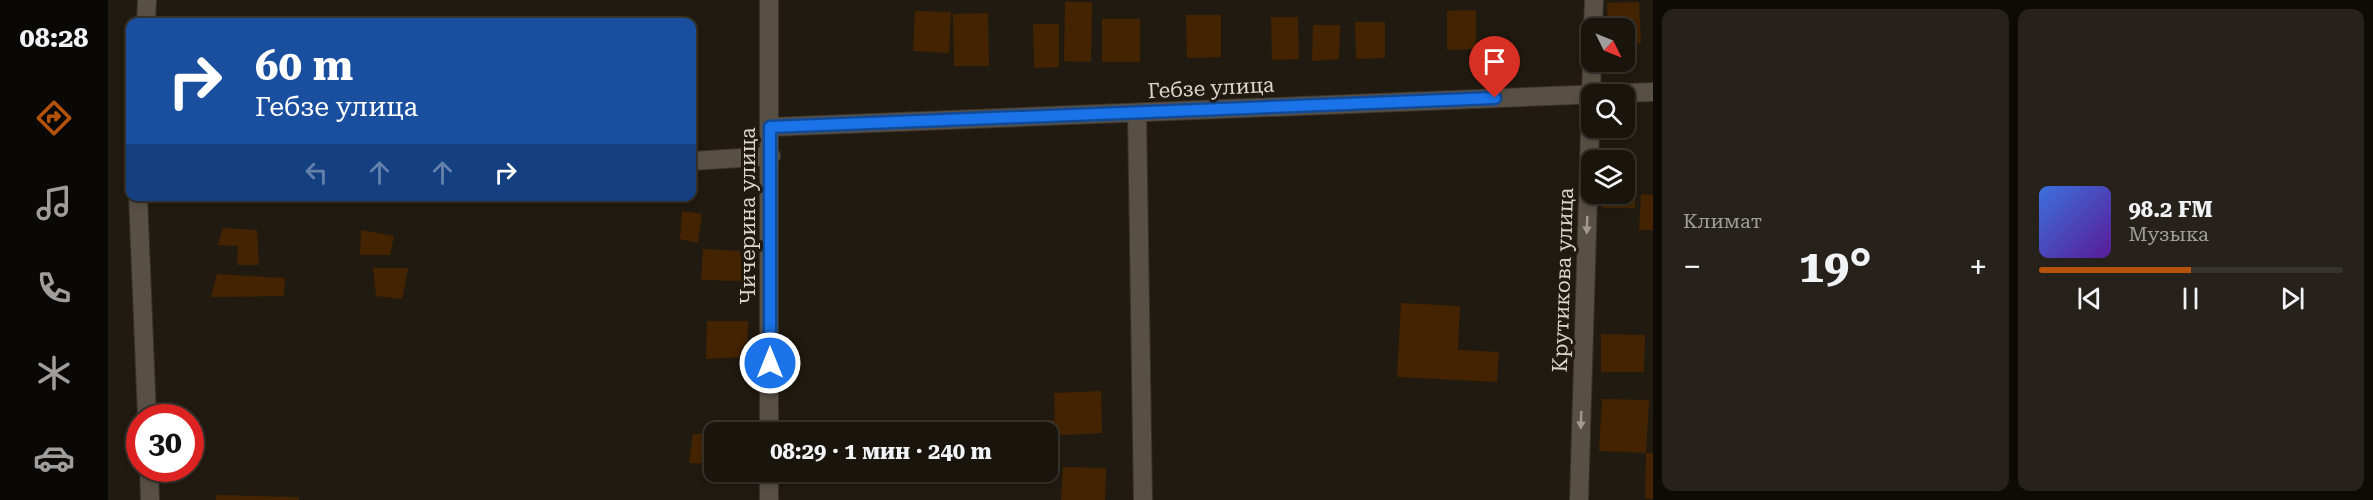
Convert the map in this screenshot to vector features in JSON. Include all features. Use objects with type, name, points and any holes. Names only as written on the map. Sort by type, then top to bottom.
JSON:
[{"type":"street","points":[[146,18],[147,0]]},
{"type":"street","name":"Чичерина улица","points":[[769,0],[771,156],[769,422]]},
{"type":"street","points":[[1593,18],[1594,0]]},
{"type":"street","name":"Гебзе улица","points":[[1635,93],[1653,92]]},
{"type":"street","name":"Гебзе улица","points":[[770,127],[1581,94]]},
{"type":"street","points":[[1137,114],[1143,500]]},
{"type":"street","name":"Крутикова улица","points":[[1579,500],[1590,138]]},
{"type":"street","points":[[696,161],[771,156]]},
{"type":"street","points":[[138,201],[146,404]]},
{"type":"street","points":[[149,482],[150,500]]},
{"type":"street","points":[[769,482],[769,500]]},
{"type":"building","points":[[1065,2],[1092,2],[1091,62],[1064,61]]},
{"type":"building","points":[[1639,2],[1641,43],[1635,43],[1635,18],[1608,18],[1607,3]]},
{"type":"building","points":[[1476,10],[1476,49],[1447,50],[1447,11]]},
{"type":"building","points":[[915,11],[951,12],[949,53],[913,51]]},
{"type":"building","points":[[988,13],[989,66],[954,66],[953,14]]},
{"type":"building","points":[[1186,15],[1221,15],[1221,57],[1187,58]]},
{"type":"building","points":[[1271,17],[1298,17],[1299,59],[1272,60]]},
{"type":"building","points":[[1102,19],[1140,19],[1140,62],[1102,62]]},
{"type":"building","points":[[1355,22],[1385,22],[1385,58],[1356,59]]},
{"type":"building","points":[[1033,24],[1059,24],[1059,67],[1034,68]]},
{"type":"building","points":[[1313,25],[1340,25],[1339,59],[1312,61]]},
{"type":"building","points":[[1636,177],[1635,208],[1602,208],[1602,204],[1635,204]]},
{"type":"building","points":[[1641,194],[1653,195],[1653,230],[1639,230]]},
{"type":"building","points":[[682,211],[702,214],[698,243],[680,239]]},
{"type":"building","points":[[223,228],[257,230],[259,265],[237,265],[238,246],[218,245]]},
{"type":"building","points":[[361,230],[394,236],[390,255],[360,255]]},
{"type":"building","points":[[703,249],[740,251],[744,281],[701,280]]},
{"type":"building","points":[[373,268],[408,268],[402,299],[376,296]]},
{"type":"building","points":[[217,274],[285,278],[284,296],[211,297]]},
{"type":"building","points":[[1401,303],[1460,306],[1458,350],[1499,352],[1497,382],[1397,377]]},
{"type":"building","points":[[707,321],[748,321],[747,357],[706,359]]},
{"type":"building","points":[[1601,334],[1645,335],[1644,372],[1601,372]]},
{"type":"building","points":[[1101,391],[1102,433],[1058,435],[1058,422],[1018,422],[1055,420],[1054,393]]},
{"type":"building","points":[[1602,399],[1649,400],[1646,453],[1599,451]]},
{"type":"building","points":[[704,433],[704,464],[689,463],[693,434]]},
{"type":"building","points":[[1646,453],[1653,453],[1653,499],[1645,498]]},
{"type":"building","points":[[1063,467],[1106,468],[1105,500],[1061,500]]},
{"type":"building","points":[[216,495],[299,497],[299,500],[216,500]]},
{"type":"route","points":[[770,363],[770,127],[1495,98]]}]
